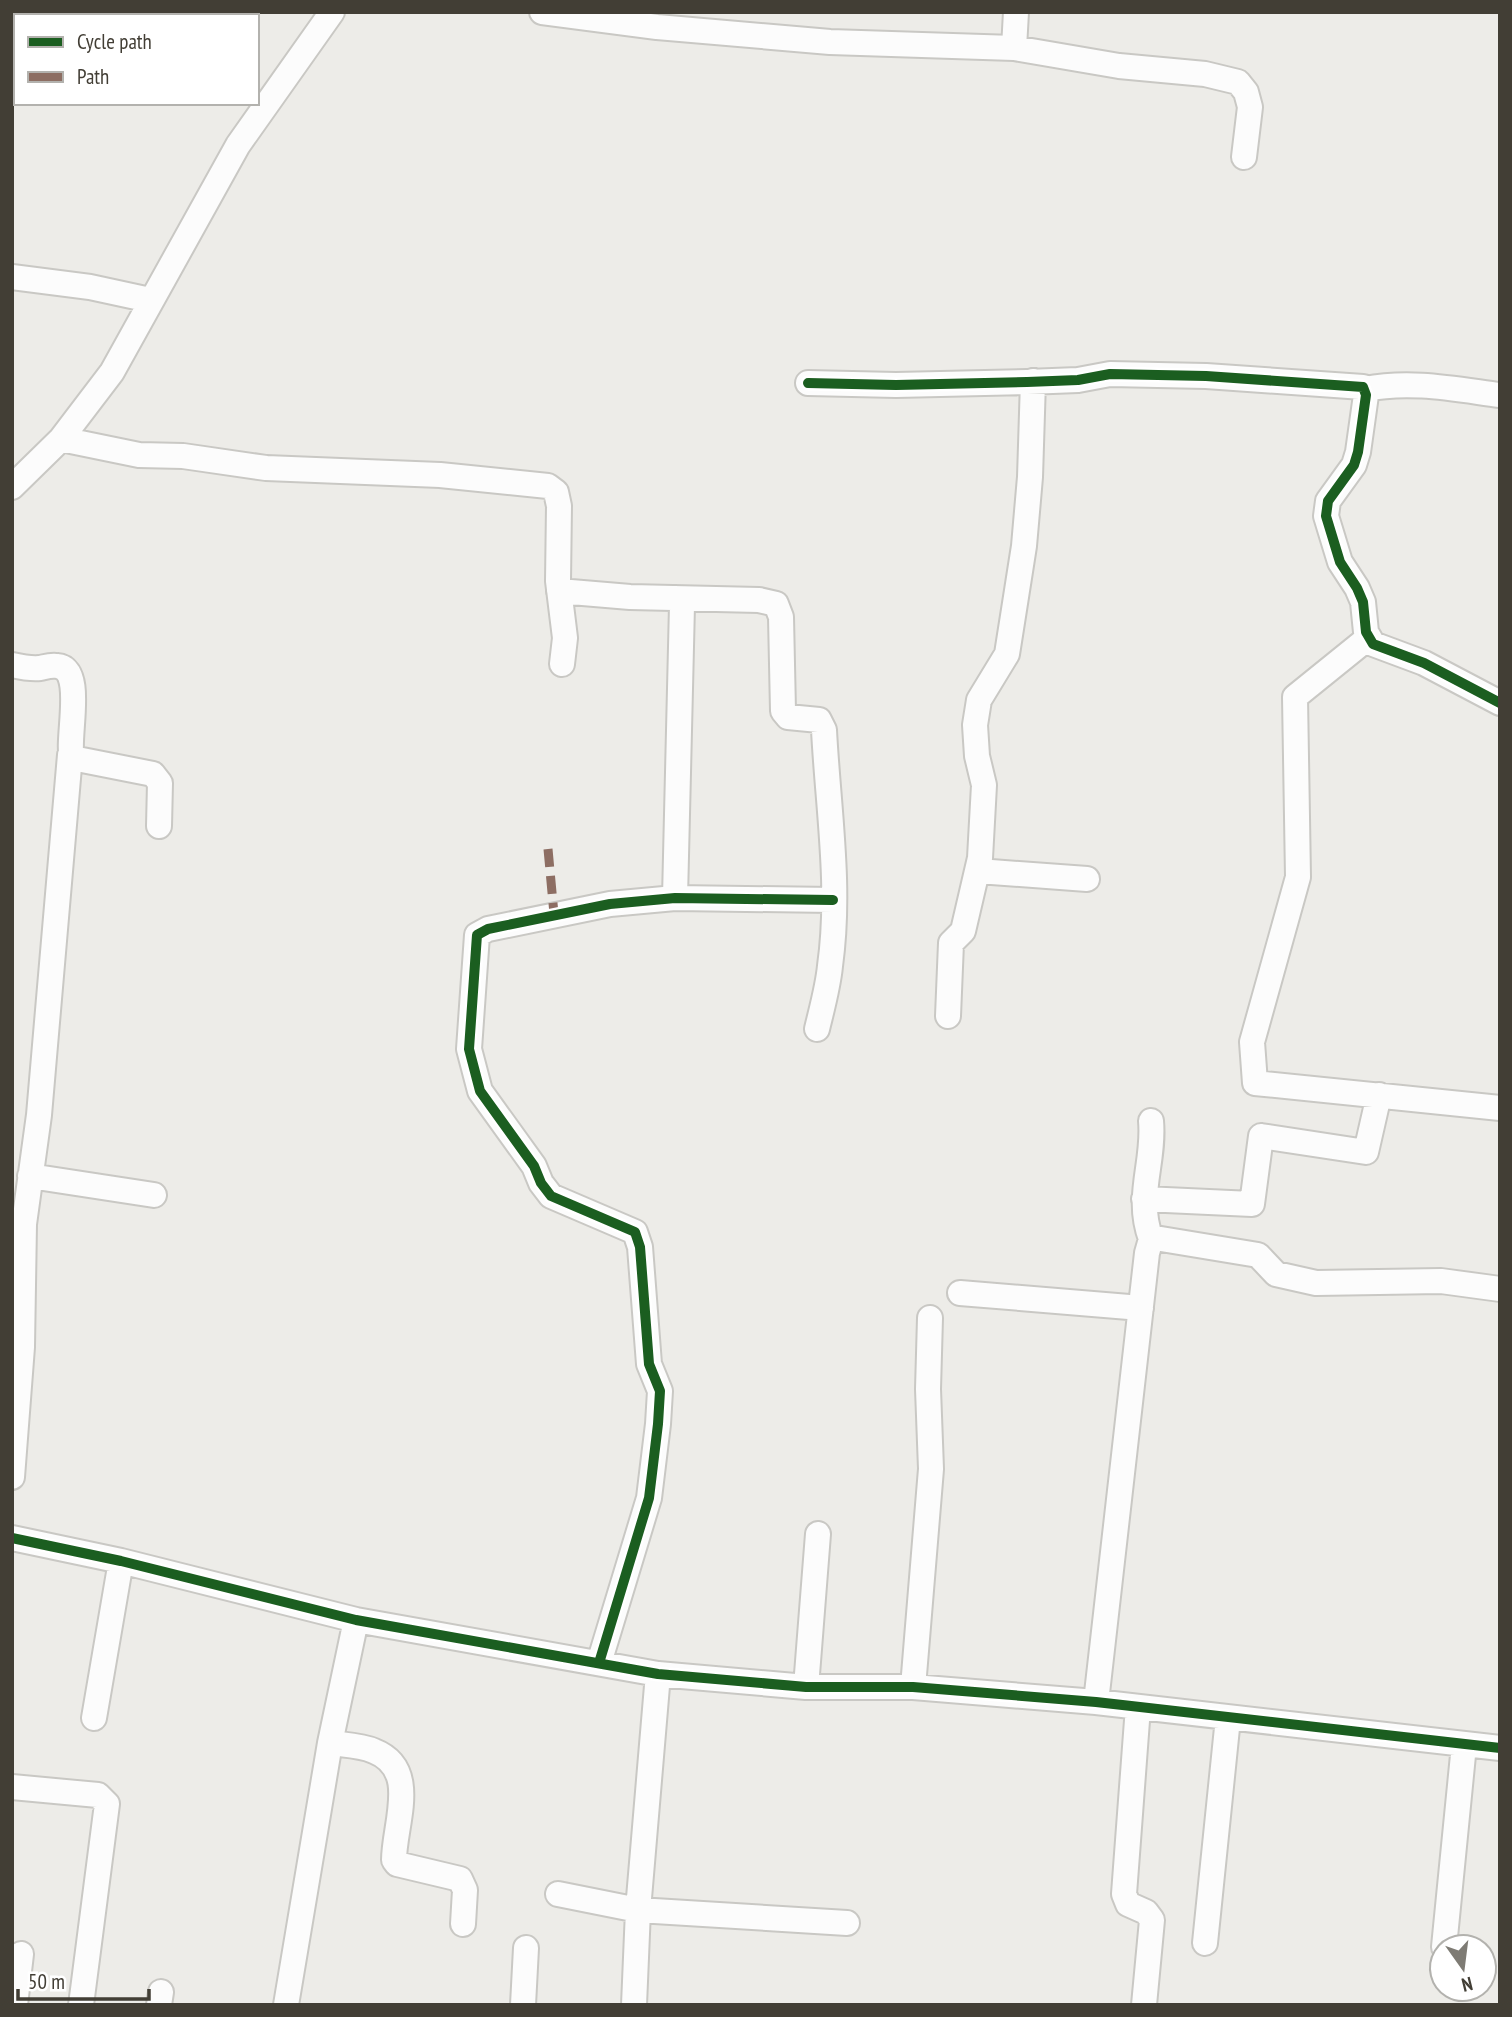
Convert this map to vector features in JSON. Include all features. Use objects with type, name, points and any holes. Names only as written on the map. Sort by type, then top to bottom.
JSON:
[{"type":"street","points":[[12,487],[61,439],[112,372],[238,145],[332,12]]},
{"type":"street","points":[[541,12],[725,22],[830,42],[1014,48],[1119,66],[1205,74],[1238,82],[1245,92],[1250,107],[1244,157]]},
{"type":"street","points":[[1014,48],[1016,12]]},
{"type":"street","points":[[12,277],[90,287],[150,300]]},
{"type":"street","points":[[808,383],[896,385],[1078,380],[1110,374],[1206,376],[1365,388],[1404,384],[1500,395]]},
{"type":"street","points":[[948,1016],[951,943],[963,931],[978,871],[985,797],[977,756],[975,725],[979,700],[1002,664],[1011,629],[1024,545],[1030,477],[1033,381]]},
{"type":"street","points":[[1365,388],[1358,452],[1354,465],[1328,501],[1326,516],[1340,562],[1363,602],[1368,638],[1373,644],[1424,663],[1498,700]]},
{"type":"street","points":[[61,439],[139,455],[183,456],[266,468],[440,475],[531,482],[548,486],[556,492],[559,506],[559,591],[565,638],[562,664]]},
{"type":"street","points":[[559,591],[681,600],[759,600],[776,604],[778,607],[783,711],[788,717],[819,720],[824,730],[833,855],[833,900],[831,964],[817,1029]]},
{"type":"street","points":[[675,898],[681,600]]},
{"type":"street","points":[[1368,638],[1296,697],[1298,877],[1252,1042],[1255,1083],[1500,1108]]},
{"type":"street","points":[[12,665],[63,668],[70,675],[73,696],[71,755],[39,1115],[24,1224],[17,1306],[12,1477]]},
{"type":"street","points":[[71,755],[76,760],[153,774],[160,783],[159,826]]},
{"type":"street","points":[[978,871],[1087,879]]},
{"type":"street","points":[[599,1663],[649,1498],[658,1424],[660,1391],[649,1364],[638,1237],[635,1232],[551,1196],[541,1183],[534,1166],[480,1091],[469,1049],[477,935],[488,929],[610,904],[675,898],[833,900]]},
{"type":"street","points":[[1144,1199],[1252,1204],[1261,1136],[1366,1152],[1379,1096]]},
{"type":"street","points":[[1096,1702],[1151,1239],[1146,1224],[1144,1199],[1151,1121]]},
{"type":"street","points":[[30,1176],[154,1195]]},
{"type":"street","points":[[1151,1239],[1258,1255],[1276,1274],[1305,1281],[1441,1281],[1500,1289]]},
{"type":"street","points":[[960,1293],[1141,1308]]},
{"type":"street","points":[[913,1687],[931,1469],[928,1389],[930,1318]]},
{"type":"street","points":[[806,1687],[818,1534]]},
{"type":"street","points":[[12,1538],[121,1561],[356,1620],[658,1674],[806,1687],[913,1687],[1096,1702],[1500,1748]]},
{"type":"street","points":[[94,1718],[121,1561]]},
{"type":"street","points":[[286,2005],[330,1743],[356,1620]]},
{"type":"street","points":[[634,2005],[638,1910],[658,1674]]},
{"type":"street","points":[[1138,1707],[1124,1894],[1128,1904],[1146,1912],[1152,1920],[1144,2005]]},
{"type":"street","points":[[1205,1943],[1228,1717]]},
{"type":"street","points":[[330,1743],[372,1749],[389,1760],[398,1771],[402,1786],[394,1860],[397,1864],[460,1879],[465,1890],[463,1924]]},
{"type":"street","points":[[1445,1933],[1464,1745]]},
{"type":"street","points":[[12,1787],[98,1795],[107,1804],[81,2005]]},
{"type":"street","points":[[558,1894],[638,1910],[847,1923]]},
{"type":"street","points":[[523,2005],[526,1948]]},
{"type":"street","points":[[15,2005],[20,1954]]},
{"type":"marked path","points":[[548,849],[554,914]]},
{"type":"cycle path","points":[[808,383],[896,385],[1027,382],[1078,380],[1110,374],[1206,376],[1363,387],[1366,395],[1358,452],[1354,465],[1328,501],[1326,516],[1340,562],[1363,602],[1366,632],[1373,644],[1424,663],[1500,703]]},
{"type":"cycle path","points":[[599,1663],[649,1498],[658,1424],[660,1391],[649,1364],[640,1247],[635,1232],[551,1196],[541,1183],[534,1166],[480,1091],[469,1049],[477,935],[488,929],[610,904],[675,898],[833,900]]},
{"type":"cycle path","points":[[12,1538],[121,1561],[356,1620],[658,1674],[806,1687],[913,1687],[1096,1702],[1500,1748]]}]
